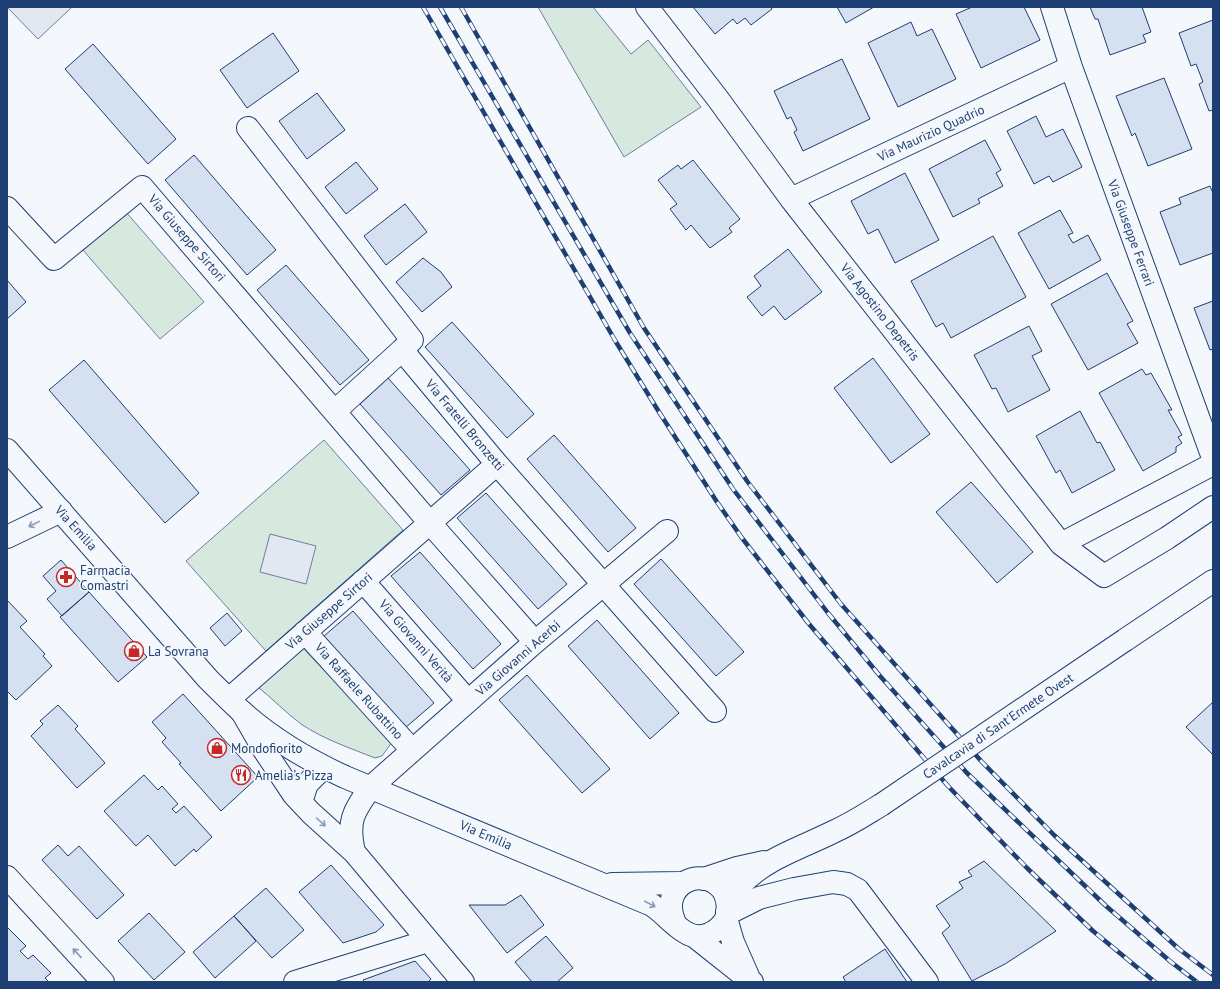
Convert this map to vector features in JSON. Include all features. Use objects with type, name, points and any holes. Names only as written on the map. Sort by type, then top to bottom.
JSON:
[{"type":"street","name":"Via Agostino Depetris","points":[[646,7],[718,99],[791,198],[1061,544],[1104,576],[1167,538],[1213,507]]},
{"type":"street","name":"Via Giuseppe Ferrari","points":[[1052,7],[1071,67],[1213,458]]},
{"type":"street","name":"Via Maurizio Quadrio","points":[[791,198],[1071,67]]},
{"type":"street","points":[[248,128],[412,340],[335,411]]},
{"type":"street","name":"Via Giuseppe Sirtori","points":[[7,208],[54,259],[142,186],[535,642]]},
{"type":"street","name":"Via Fratelli Bronzetti","points":[[402,350],[497,464],[715,712]]},
{"type":"street","name":"Via Emilia","points":[[7,450],[208,679],[235,705],[273,736],[324,768],[652,904],[685,933],[694,936],[751,981]]},
{"type":"street","name":"Via Giuseppe Sirtori","points":[[235,705],[305,632],[497,464]]},
{"type":"street","points":[[1061,544],[1213,464]]},
{"type":"street","points":[[7,537],[61,510]]},
{"type":"street","name":"Via Giovanni Acerbi","points":[[371,787],[535,642],[667,531]]},
{"type":"street","name":"Via Giovanni Verità","points":[[363,581],[468,701]]},
{"type":"street","name":"Cavalcavia di Sant'Ermete Ovest","points":[[775,859],[836,831],[880,805],[1213,581]]},
{"type":"street","name":"Via Raffaele Rubattino","points":[[305,632],[412,750]]},
{"type":"street","name":"Via Emilia","points":[[235,705],[270,760],[300,802],[354,852],[463,982]]},
{"type":"street","points":[[300,802],[307,784],[324,768]]},
{"type":"street","name":"Via Emilia","points":[[354,852],[350,835],[352,818],[371,787]]},
{"type":"street","points":[[694,936],[711,934],[717,930],[727,915],[734,895],[741,885],[775,859]]},
{"type":"street","name":"Via Emilia","points":[[601,884],[681,884],[693,879],[704,879],[737,868],[775,859]]},
{"type":"street","points":[[7,877],[103,982]]},
{"type":"street","points":[[704,879],[714,882],[722,890],[727,901],[727,915],[733,942],[751,981]]},
{"type":"street","points":[[727,915],[759,898],[794,889],[833,882],[847,884],[858,890],[927,982]]},
{"type":"street","points":[[675,924],[671,914],[671,903],[676,890],[681,884]]},
{"type":"street","points":[[295,982],[428,941]]},
{"type":"shaded area","points":[[7,7],[72,7],[38,39]]},
{"type":"shaded area","points":[[538,7],[593,7],[631,54],[648,40],[701,107],[624,157]]},
{"type":"shaded area","points":[[126,212],[204,302],[160,339],[83,250]]},
{"type":"shaded area","points":[[324,440],[403,530],[266,651],[186,561]]},
{"type":"shaded area","points":[[270,534],[316,546],[306,584],[260,572]]},
{"type":"shaded area","points":[[302,647],[392,742],[382,756],[375,758],[337,743],[309,729],[295,720],[258,687]]},
{"type":"building","points":[[693,7],[771,7],[772,9],[751,25],[745,18],[737,24],[733,19],[715,34]]},
{"type":"building","points":[[837,7],[874,7],[846,23]]},
{"type":"building","points":[[972,7],[1024,7],[1040,40],[981,68],[956,14]]},
{"type":"building","points":[[1090,7],[1142,7],[1151,32],[1143,35],[1146,42],[1110,55],[1098,19],[1095,19]]},
{"type":"building","points":[[1213,20],[1213,110],[1209,111],[1199,84],[1203,82],[1196,64],[1191,66],[1179,33]]},
{"type":"building","points":[[911,22],[917,36],[932,29],[956,79],[898,107],[868,43]]},
{"type":"building","points":[[273,33],[299,71],[247,108],[220,70]]},
{"type":"building","points":[[93,44],[176,139],[148,164],[65,69]]},
{"type":"building","points":[[842,59],[870,119],[803,151],[794,132],[797,130],[791,117],[787,119],[774,91]]},
{"type":"building","points":[[1164,78],[1192,149],[1148,166],[1135,133],[1132,136],[1116,96]]},
{"type":"building","points":[[317,93],[345,130],[307,159],[279,121]]},
{"type":"building","points":[[1036,116],[1046,137],[1063,129],[1082,167],[1053,182],[1049,176],[1034,184],[1007,131]]},
{"type":"building","points":[[985,140],[1001,170],[996,173],[1003,186],[978,199],[980,203],[953,217],[929,169]]},
{"type":"building","points":[[194,155],[276,250],[247,275],[165,180]]},
{"type":"building","points":[[693,160],[740,219],[729,228],[732,232],[710,248],[691,225],[686,230],[670,209],[677,204],[658,180],[678,165],[681,169]]},
{"type":"building","points":[[356,162],[378,189],[346,214],[325,187]]},
{"type":"building","points":[[905,173],[939,240],[895,263],[878,229],[868,234],[851,201]]},
{"type":"building","points":[[1210,186],[1213,193],[1213,253],[1180,265],[1160,212],[1181,204],[1179,198]]},
{"type":"building","points":[[405,204],[427,232],[386,265],[364,236]]},
{"type":"building","points":[[1060,210],[1073,233],[1068,235],[1073,243],[1088,235],[1101,260],[1049,289],[1018,233]]},
{"type":"building","points":[[993,236],[1026,297],[951,338],[943,323],[936,327],[911,281]]},
{"type":"building","points":[[788,249],[822,292],[785,320],[774,306],[762,316],[747,297],[761,286],[754,276]]},
{"type":"building","points":[[423,258],[441,272],[452,287],[422,312],[396,282]]},
{"type":"building","points":[[286,265],[369,360],[340,385],[257,290]]},
{"type":"building","points":[[1107,273],[1133,321],[1127,324],[1138,343],[1088,370],[1051,304]]},
{"type":"building","points":[[7,280],[26,302],[7,319]]},
{"type":"building","points":[[1213,301],[1213,349],[1210,350],[1194,308]]},
{"type":"building","points":[[452,322],[534,414],[507,438],[425,347]]},
{"type":"building","points":[[1029,326],[1042,351],[1032,356],[1050,390],[1008,412],[996,388],[992,389],[974,355]]},
{"type":"building","points":[[873,358],[930,434],[891,463],[834,388]]},
{"type":"building","points":[[84,360],[199,493],[165,523],[49,390]]},
{"type":"building","points":[[1142,369],[1146,375],[1151,373],[1172,410],[1168,410],[1182,435],[1178,437],[1182,443],[1176,447],[1176,452],[1143,471],[1099,393]]},
{"type":"building","points":[[388,378],[470,470],[441,495],[360,404]]},
{"type":"building","points":[[1080,411],[1097,443],[1100,442],[1115,470],[1072,493],[1060,470],[1056,473],[1036,436]]},
{"type":"building","points":[[554,435],[636,528],[608,552],[527,459]]},
{"type":"building","points":[[971,482],[1033,552],[997,583],[936,512]]},
{"type":"building","points":[[486,493],[567,584],[538,609],[457,518]]},
{"type":"building","points":[[420,552],[501,644],[473,669],[391,576]]},
{"type":"building","points":[[661,559],[744,652],[716,676],[634,584]]},
{"type":"building","points":[[61,560],[89,592],[62,616],[47,599],[56,591],[43,576]]},
{"type":"building","points":[[89,592],[147,657],[118,682],[60,617]]},
{"type":"building","points":[[7,600],[27,621],[20,627],[45,654],[43,656],[52,666],[16,700],[7,691]]},
{"type":"building","points":[[353,611],[434,703],[405,728],[324,636]]},
{"type":"building","points":[[227,613],[242,631],[225,646],[210,628]]},
{"type":"building","points":[[597,620],[679,713],[650,739],[568,646]]},
{"type":"building","points":[[527,675],[610,769],[582,793],[499,700]]},
{"type":"building","points":[[183,694],[258,777],[221,811],[179,764],[181,763],[162,742],[166,738],[152,722]]},
{"type":"building","points":[[1213,702],[1213,755],[1186,727]]},
{"type":"building","points":[[58,705],[78,726],[75,729],[105,763],[77,788],[31,736],[43,724],[40,721]]},
{"type":"building","points":[[144,775],[158,790],[162,786],[178,804],[172,809],[176,813],[184,806],[212,837],[196,852],[194,849],[175,866],[148,835],[136,846],[104,811]]},
{"type":"building","points":[[58,845],[68,856],[79,846],[124,895],[97,919],[42,860]]},
{"type":"building","points":[[984,861],[1056,931],[1005,964],[972,981],[942,933],[950,926],[936,906],[963,888],[959,882],[972,876],[968,871]]},
{"type":"building","points":[[331,865],[384,925],[376,932],[343,943],[299,892]]},
{"type":"building","points":[[266,888],[304,930],[272,958],[234,916]]},
{"type":"building","points":[[521,895],[544,925],[507,953],[469,905],[505,905]]},
{"type":"building","points":[[149,913],[185,952],[154,980],[118,941]]},
{"type":"building","points":[[234,916],[256,941],[215,978],[193,952]]},
{"type":"building","points":[[8,928],[26,946],[20,951],[28,959],[33,955],[51,973],[45,978],[49,982],[7,982]]},
{"type":"building","points":[[546,936],[573,968],[557,982],[532,982],[515,962]]},
{"type":"building","points":[[885,949],[907,982],[846,982],[843,977]]},
{"type":"building","points":[[415,961],[431,979],[428,982],[365,982],[363,980]]},
{"type":"railway","points":[[423,7],[616,342],[659,412],[742,538],[809,624],[948,786],[1027,868],[1093,931],[1155,982]]},
{"type":"railway","points":[[440,7],[630,333],[733,489],[828,613],[880,676],[967,773],[1106,906],[1171,962],[1197,982]]},
{"type":"railway","points":[[461,7],[644,328],[747,481],[841,604],[982,762],[1054,835],[1179,949],[1213,975]]},
{"type":"place","name":"Farmacia Comastri","points":[[66,577]]},
{"type":"place","name":"La Sovrana","points":[[134,651]]},
{"type":"place","name":"Mondofiorito","points":[[217,748]]},
{"type":"place","name":"Amelia’s Pizza","points":[[241,775]]}]
